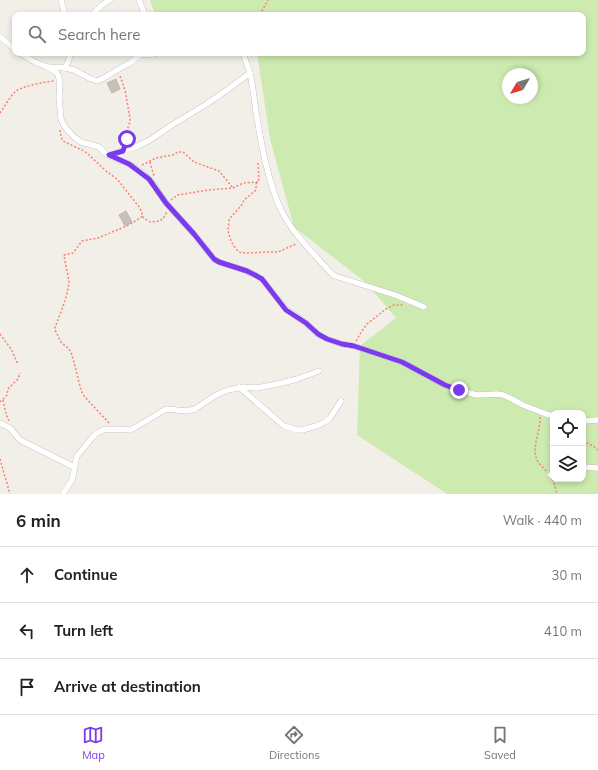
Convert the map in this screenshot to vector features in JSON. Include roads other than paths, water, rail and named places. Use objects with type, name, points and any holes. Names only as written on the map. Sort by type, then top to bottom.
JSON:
[{"type":"street","points":[[61,0],[63,12]]},
{"type":"street","points":[[95,12],[110,0]]},
{"type":"street","points":[[139,0],[144,12]]},
{"type":"street","points":[[0,37],[12,47]]},
{"type":"street","points":[[25,56],[56,72],[58,75],[60,80],[59,97],[61,119],[64,126],[78,140],[99,147],[107,155],[129,164],[149,179],[168,205],[214,259],[247,271],[262,279],[286,310],[306,323],[318,334],[327,339],[354,346],[402,362],[445,385],[459,390],[477,395],[503,395],[523,406],[550,415]]},
{"type":"street","points":[[65,68],[69,56]]},
{"type":"street","points":[[46,67],[74,70],[97,81],[140,56]]},
{"type":"street","points":[[244,56],[250,73],[263,150],[275,196],[288,222],[335,276],[395,295],[424,307]]},
{"type":"street","points":[[109,155],[138,146],[150,140],[228,90],[250,73]]},
{"type":"street","points":[[63,494],[74,475],[74,467],[77,456],[97,433],[103,430],[130,430],[166,409],[187,411],[195,409],[216,395],[239,387],[257,388],[282,384],[319,371]]},
{"type":"street","points":[[239,387],[284,426],[296,430],[302,430],[325,422],[330,418],[341,401]]},
{"type":"street","points":[[586,421],[598,420]]},
{"type":"street","points":[[0,423],[13,430],[19,439],[74,467]]},
{"type":"street","points":[[586,467],[598,468]]}]
